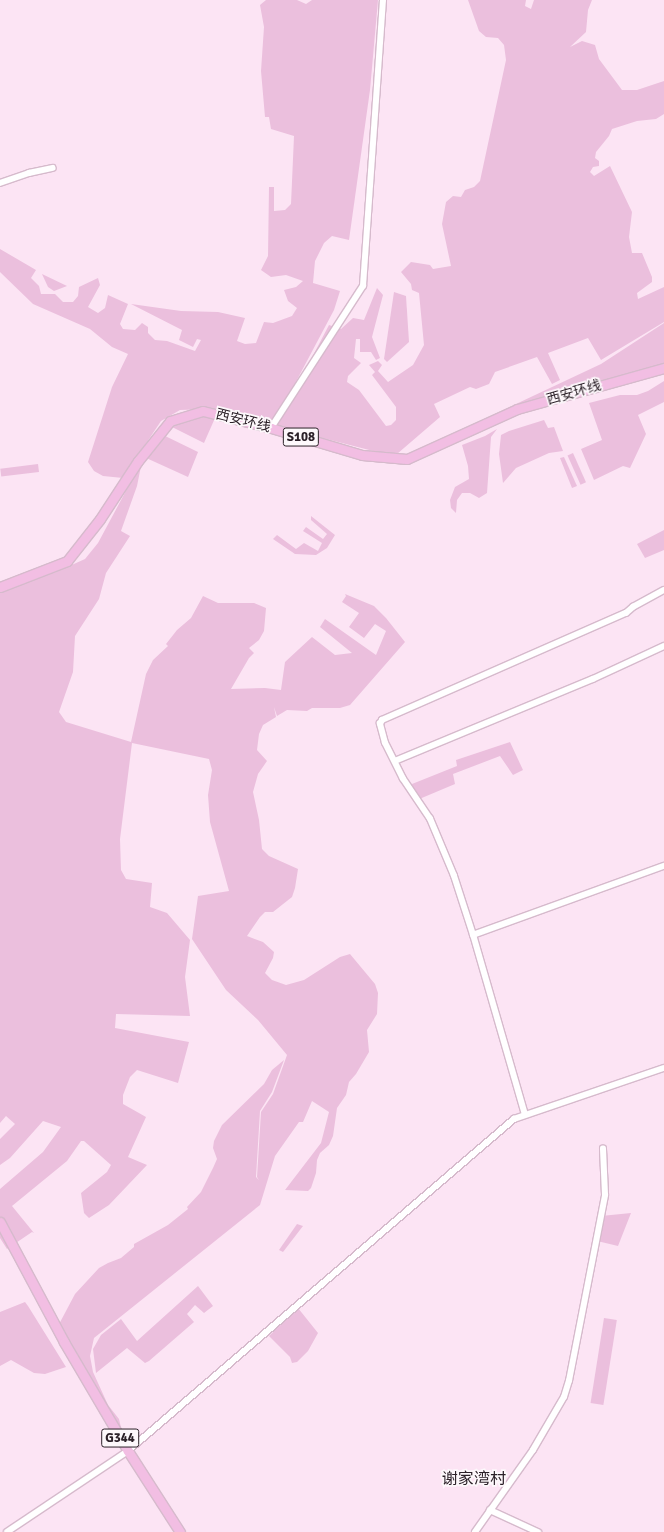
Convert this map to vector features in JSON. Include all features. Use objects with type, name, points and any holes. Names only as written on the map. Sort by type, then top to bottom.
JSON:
[{"type":"main road","name":"西安环线","points":[[0,587],[67,561],[100,519],[138,461],[170,421],[203,411],[271,428],[362,455],[407,459],[517,409],[664,368]]},
{"type":"main road","name":"G344","points":[[0,1222],[64,1342],[128,1451],[180,1532]]},
{"type":"street","points":[[271,428],[363,286],[383,0]]},
{"type":"street","points":[[0,183],[52,168]]},
{"type":"street","points":[[525,1116],[473,935],[454,876],[430,819],[403,779],[385,743],[380,724],[382,720],[626,613],[633,606],[664,590]]},
{"type":"street","points":[[395,761],[593,679],[664,646]]},
{"type":"street","points":[[473,935],[664,866]]},
{"type":"street","points":[[7,1532],[128,1451],[514,1119],[664,1068]]},
{"type":"street","points":[[475,1532],[533,1450],[564,1397],[569,1381],[605,1195],[603,1149]]},
{"type":"street","points":[[490,1510],[538,1532]]},
{"type":"shaded area","points":[[266,0],[297,0],[306,4],[312,0],[378,0],[370,90],[349,240],[332,236],[324,243],[315,261],[313,283],[340,291],[334,310],[273,425],[209,409],[180,410],[161,421],[123,478],[103,476],[94,471],[88,462],[112,387],[128,354],[112,347],[90,329],[33,304],[0,272],[0,249],[36,270],[31,278],[39,286],[41,294],[55,294],[63,302],[73,302],[78,296],[79,287],[98,278],[100,285],[88,307],[98,313],[105,308],[108,295],[128,304],[120,324],[123,329],[135,330],[142,323],[148,327],[148,333],[155,340],[167,341],[195,351],[201,340],[197,339],[193,347],[179,340],[182,330],[131,304],[181,311],[218,312],[245,318],[237,341],[245,344],[256,343],[264,322],[273,323],[292,316],[297,308],[288,301],[284,290],[296,287],[303,281],[286,275],[271,277],[261,270],[268,256],[269,187],[274,187],[274,211],[285,210],[291,204],[294,136],[271,129],[269,117],[265,117],[261,71],[264,27],[260,5]]},
{"type":"shaded area","points":[[468,0],[526,0],[525,6],[531,9],[534,0],[592,0],[588,10],[586,32],[570,47],[582,41],[595,45],[599,59],[622,90],[637,90],[664,81],[664,114],[656,119],[637,121],[612,129],[609,136],[596,152],[595,158],[599,161],[599,166],[593,167],[590,172],[594,176],[610,166],[632,212],[629,237],[632,253],[642,253],[652,277],[652,282],[637,293],[638,299],[664,287],[664,322],[601,360],[588,338],[548,353],[560,380],[552,384],[537,357],[495,372],[489,384],[476,389],[470,387],[434,404],[440,417],[397,454],[377,452],[276,426],[329,325],[341,329],[353,318],[364,320],[377,288],[383,295],[372,337],[380,358],[376,360],[371,352],[360,352],[360,339],[356,339],[354,358],[361,363],[348,376],[347,382],[359,390],[386,426],[391,425],[396,420],[396,407],[372,375],[375,372],[369,365],[378,361],[382,365],[378,371],[388,382],[413,365],[424,345],[419,293],[412,290],[411,284],[401,272],[411,262],[430,265],[433,269],[451,266],[442,224],[446,202],[453,196],[461,197],[465,190],[474,187],[480,181],[506,60],[504,45],[498,38],[486,37],[479,31]]},
{"type":"shaded area","points":[[42,274],[67,286],[54,291],[48,287]]},
{"type":"shaded area","points":[[394,292],[406,296],[409,342],[387,362],[384,359]]},
{"type":"shaded area","points":[[664,323],[664,365],[484,419],[601,364]]},
{"type":"shaded area","points":[[664,381],[664,402],[638,415],[646,434],[630,468],[623,466],[594,480],[581,449],[602,440],[589,403],[620,395],[637,395],[648,391]]},
{"type":"shaded area","points":[[193,416],[215,418],[204,443],[168,425]]},
{"type":"shaded area","points":[[544,420],[548,428],[554,427],[563,451],[549,453],[516,468],[503,483],[499,454],[501,435]]},
{"type":"shaded area","points":[[497,429],[491,437],[487,493],[479,498],[470,493],[462,493],[457,500],[456,513],[451,508],[450,500],[455,487],[469,479],[468,466],[462,445],[485,436]]},
{"type":"shaded area","points":[[159,433],[198,452],[188,477],[144,457]]},
{"type":"shaded area","points":[[573,453],[586,482],[581,485],[568,455]]},
{"type":"shaded area","points":[[564,457],[577,486],[572,488],[560,458]]},
{"type":"shaded area","points":[[142,461],[137,486],[121,531],[130,536],[106,573],[99,599],[75,636],[73,672],[59,712],[66,722],[131,742],[146,674],[153,660],[168,646],[166,644],[177,630],[191,618],[203,596],[218,603],[254,603],[266,608],[264,631],[259,640],[249,648],[254,653],[249,658],[231,689],[265,688],[281,690],[285,662],[312,637],[335,655],[352,653],[320,627],[325,619],[376,655],[386,631],[375,624],[364,638],[349,627],[359,613],[342,602],[346,596],[345,594],[374,606],[386,618],[405,642],[350,705],[340,708],[312,708],[307,711],[287,710],[277,716],[274,707],[276,717],[263,725],[259,734],[257,750],[267,761],[258,774],[253,792],[259,820],[262,849],[269,856],[298,869],[292,897],[273,912],[265,912],[247,936],[263,942],[274,952],[273,958],[265,973],[272,980],[286,985],[304,980],[340,957],[350,954],[375,984],[378,993],[377,1014],[367,1030],[369,1052],[356,1074],[349,1082],[346,1095],[337,1108],[333,1136],[329,1145],[320,1153],[317,1160],[316,1173],[311,1188],[308,1191],[285,1190],[321,1143],[329,1112],[312,1101],[303,1122],[299,1122],[275,1156],[260,1205],[94,1338],[90,1356],[93,1372],[108,1405],[119,1419],[122,1432],[57,1328],[75,1294],[99,1268],[121,1258],[134,1247],[134,1244],[168,1225],[188,1209],[187,1207],[201,1192],[217,1159],[213,1148],[214,1141],[222,1125],[264,1084],[272,1070],[284,1060],[272,1092],[260,1111],[256,1177],[259,1180],[257,1177],[261,1112],[273,1094],[287,1055],[258,1020],[226,990],[192,939],[198,896],[229,891],[210,822],[208,795],[212,770],[209,759],[132,743],[120,839],[121,870],[126,879],[152,883],[150,907],[167,913],[190,940],[185,977],[190,1016],[116,1014],[115,1028],[189,1042],[178,1083],[137,1070],[130,1077],[123,1095],[123,1104],[146,1117],[128,1157],[147,1165],[109,1205],[89,1218],[84,1213],[81,1193],[107,1172],[111,1165],[84,1141],[81,1141],[67,1161],[12,1206],[34,1233],[32,1232],[7,1249],[0,1238],[0,1189],[43,1152],[61,1127],[43,1121],[10,1158],[0,1165],[0,1139],[15,1124],[6,1116],[0,1123],[0,589],[56,572],[85,559],[98,543]]},
{"type":"shaded area","points":[[38,464],[39,472],[1,477],[0,469]]},
{"type":"shaded area","points":[[311,516],[335,535],[327,548],[316,555],[295,554],[273,539],[277,535],[296,549],[304,543],[318,551],[322,543],[303,531],[306,527],[323,539],[327,534],[311,520]]},
{"type":"shaded area","points":[[664,530],[664,550],[645,558],[637,544]]},
{"type":"shaded area","points":[[510,742],[523,770],[513,775],[500,756],[453,774],[455,784],[417,800],[407,786],[457,766],[456,760]]},
{"type":"shaded area","points":[[631,1213],[618,1246],[593,1240],[601,1216]]},
{"type":"shaded area","points":[[297,1224],[303,1226],[283,1252],[279,1250]]},
{"type":"shaded area","points":[[198,1286],[213,1306],[204,1313],[195,1305],[187,1314],[194,1322],[149,1361],[145,1363],[127,1348],[96,1373],[93,1349],[101,1335],[121,1319],[137,1341]]},
{"type":"shaded area","points":[[25,1302],[66,1367],[45,1374],[34,1373],[11,1360],[0,1366],[0,1312]]},
{"type":"shaded area","points":[[298,1308],[318,1333],[308,1351],[297,1362],[292,1363],[290,1357],[269,1336]]},
{"type":"shaded area","points":[[604,1318],[617,1320],[603,1405],[591,1403]]},
{"type":"district","name":"谢家湾村","points":[[474,1479]]}]
